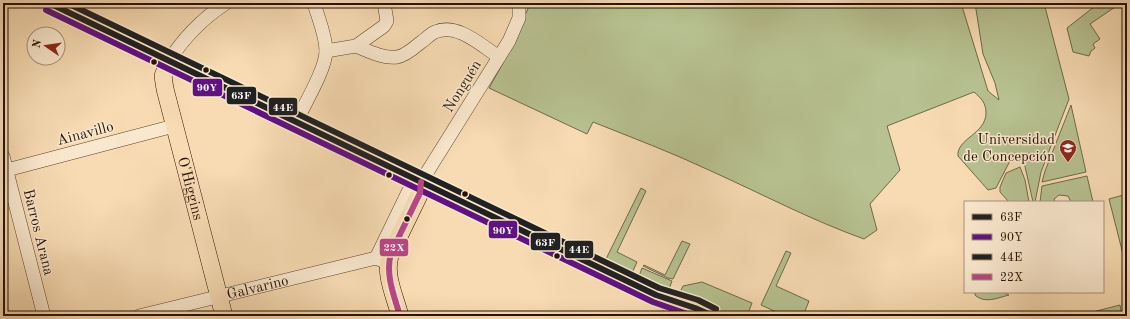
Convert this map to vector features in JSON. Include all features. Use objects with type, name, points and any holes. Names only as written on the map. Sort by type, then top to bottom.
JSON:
[{"type":"main road","points":[[49,3],[656,295],[695,308],[713,316]]},
{"type":"main road","name":"O'Higgins","points":[[169,61],[164,72],[163,80],[224,316]]},
{"type":"main road","points":[[400,316],[382,263],[391,254],[420,193],[421,182]]},
{"type":"main road","points":[[656,295],[688,316]]},
{"type":"street","points":[[169,61],[188,34],[206,17],[226,3]]},
{"type":"street","points":[[296,122],[323,67],[325,59],[326,51],[314,3]]},
{"type":"street","points":[[326,51],[356,46],[384,26],[386,21],[384,3]]},
{"type":"street","name":"Nonguén","points":[[421,182],[509,41],[518,18],[519,3]]},
{"type":"street","points":[[356,46],[383,56],[398,57],[413,49],[435,32],[449,30],[468,36],[499,57]]},
{"type":"street","name":"Ainavillo","points":[[5,170],[174,126]]},
{"type":"street","name":"Barros Arana","points":[[3,156],[5,170],[44,316]]},
{"type":"street","name":"Galvarino","points":[[139,316],[219,296],[382,263]]},
{"type":"green space","points":[[533,3],[961,3],[988,91],[999,100],[995,83],[983,54],[975,3],[1044,3],[1069,99],[1041,172],[1035,201],[1033,201],[1024,162],[1012,157],[996,188],[988,190],[958,156],[962,145],[977,131],[985,120],[986,109],[981,99],[974,92],[887,126],[900,170],[870,204],[877,230],[864,239],[844,232],[697,164],[653,146],[593,122],[587,134],[489,88],[511,49],[529,6]]},
{"type":"green space","points":[[1099,3],[1121,3],[1090,24],[1100,39],[1093,44],[1095,48],[1091,51],[1089,56],[1073,52],[1067,28]]},
{"type":"green space","points":[[1071,105],[1086,172],[1042,182],[1045,171]]},
{"type":"green space","points":[[1020,167],[1025,180],[1029,201],[1008,201],[1000,192],[1000,187],[1006,173]]},
{"type":"green space","points":[[1087,176],[1093,201],[1070,201],[1068,196],[1059,195],[1054,199],[1055,201],[1040,201],[1042,186]]},
{"type":"green space","points":[[641,188],[646,191],[617,252],[637,262],[632,273],[606,259]]},
{"type":"green space","points":[[1127,194],[1127,270],[1109,199]]},
{"type":"green space","points":[[682,241],[690,244],[673,279],[643,266],[644,265],[665,275]]},
{"type":"green space","points":[[786,251],[791,253],[776,286],[809,301],[803,316],[785,316],[761,305]]},
{"type":"green space","points":[[642,268],[672,281],[669,289],[639,276]]},
{"type":"green space","points":[[702,282],[752,303],[747,316],[728,316],[679,294],[683,286]]},
{"type":"green space","points":[[975,293],[1005,293],[1009,295],[987,300],[979,298],[975,295]]},
{"type":"green space","points":[[1120,305],[1122,316],[1077,316]]},
{"type":"transit line","name":"63F","points":[[49,3],[656,295],[695,308],[713,316]]},
{"type":"transit line","name":"44E","points":[[67,3],[659,288],[698,300],[716,309]]},
{"type":"transit line","name":"90Y","points":[[46,10],[653,302],[693,316]]},
{"type":"transit line","name":"22X","points":[[400,316],[391,285],[389,261],[391,253],[420,193],[421,182]]},
{"type":"place","name":"Universidad de Concepción","points":[[1068,163]]}]
